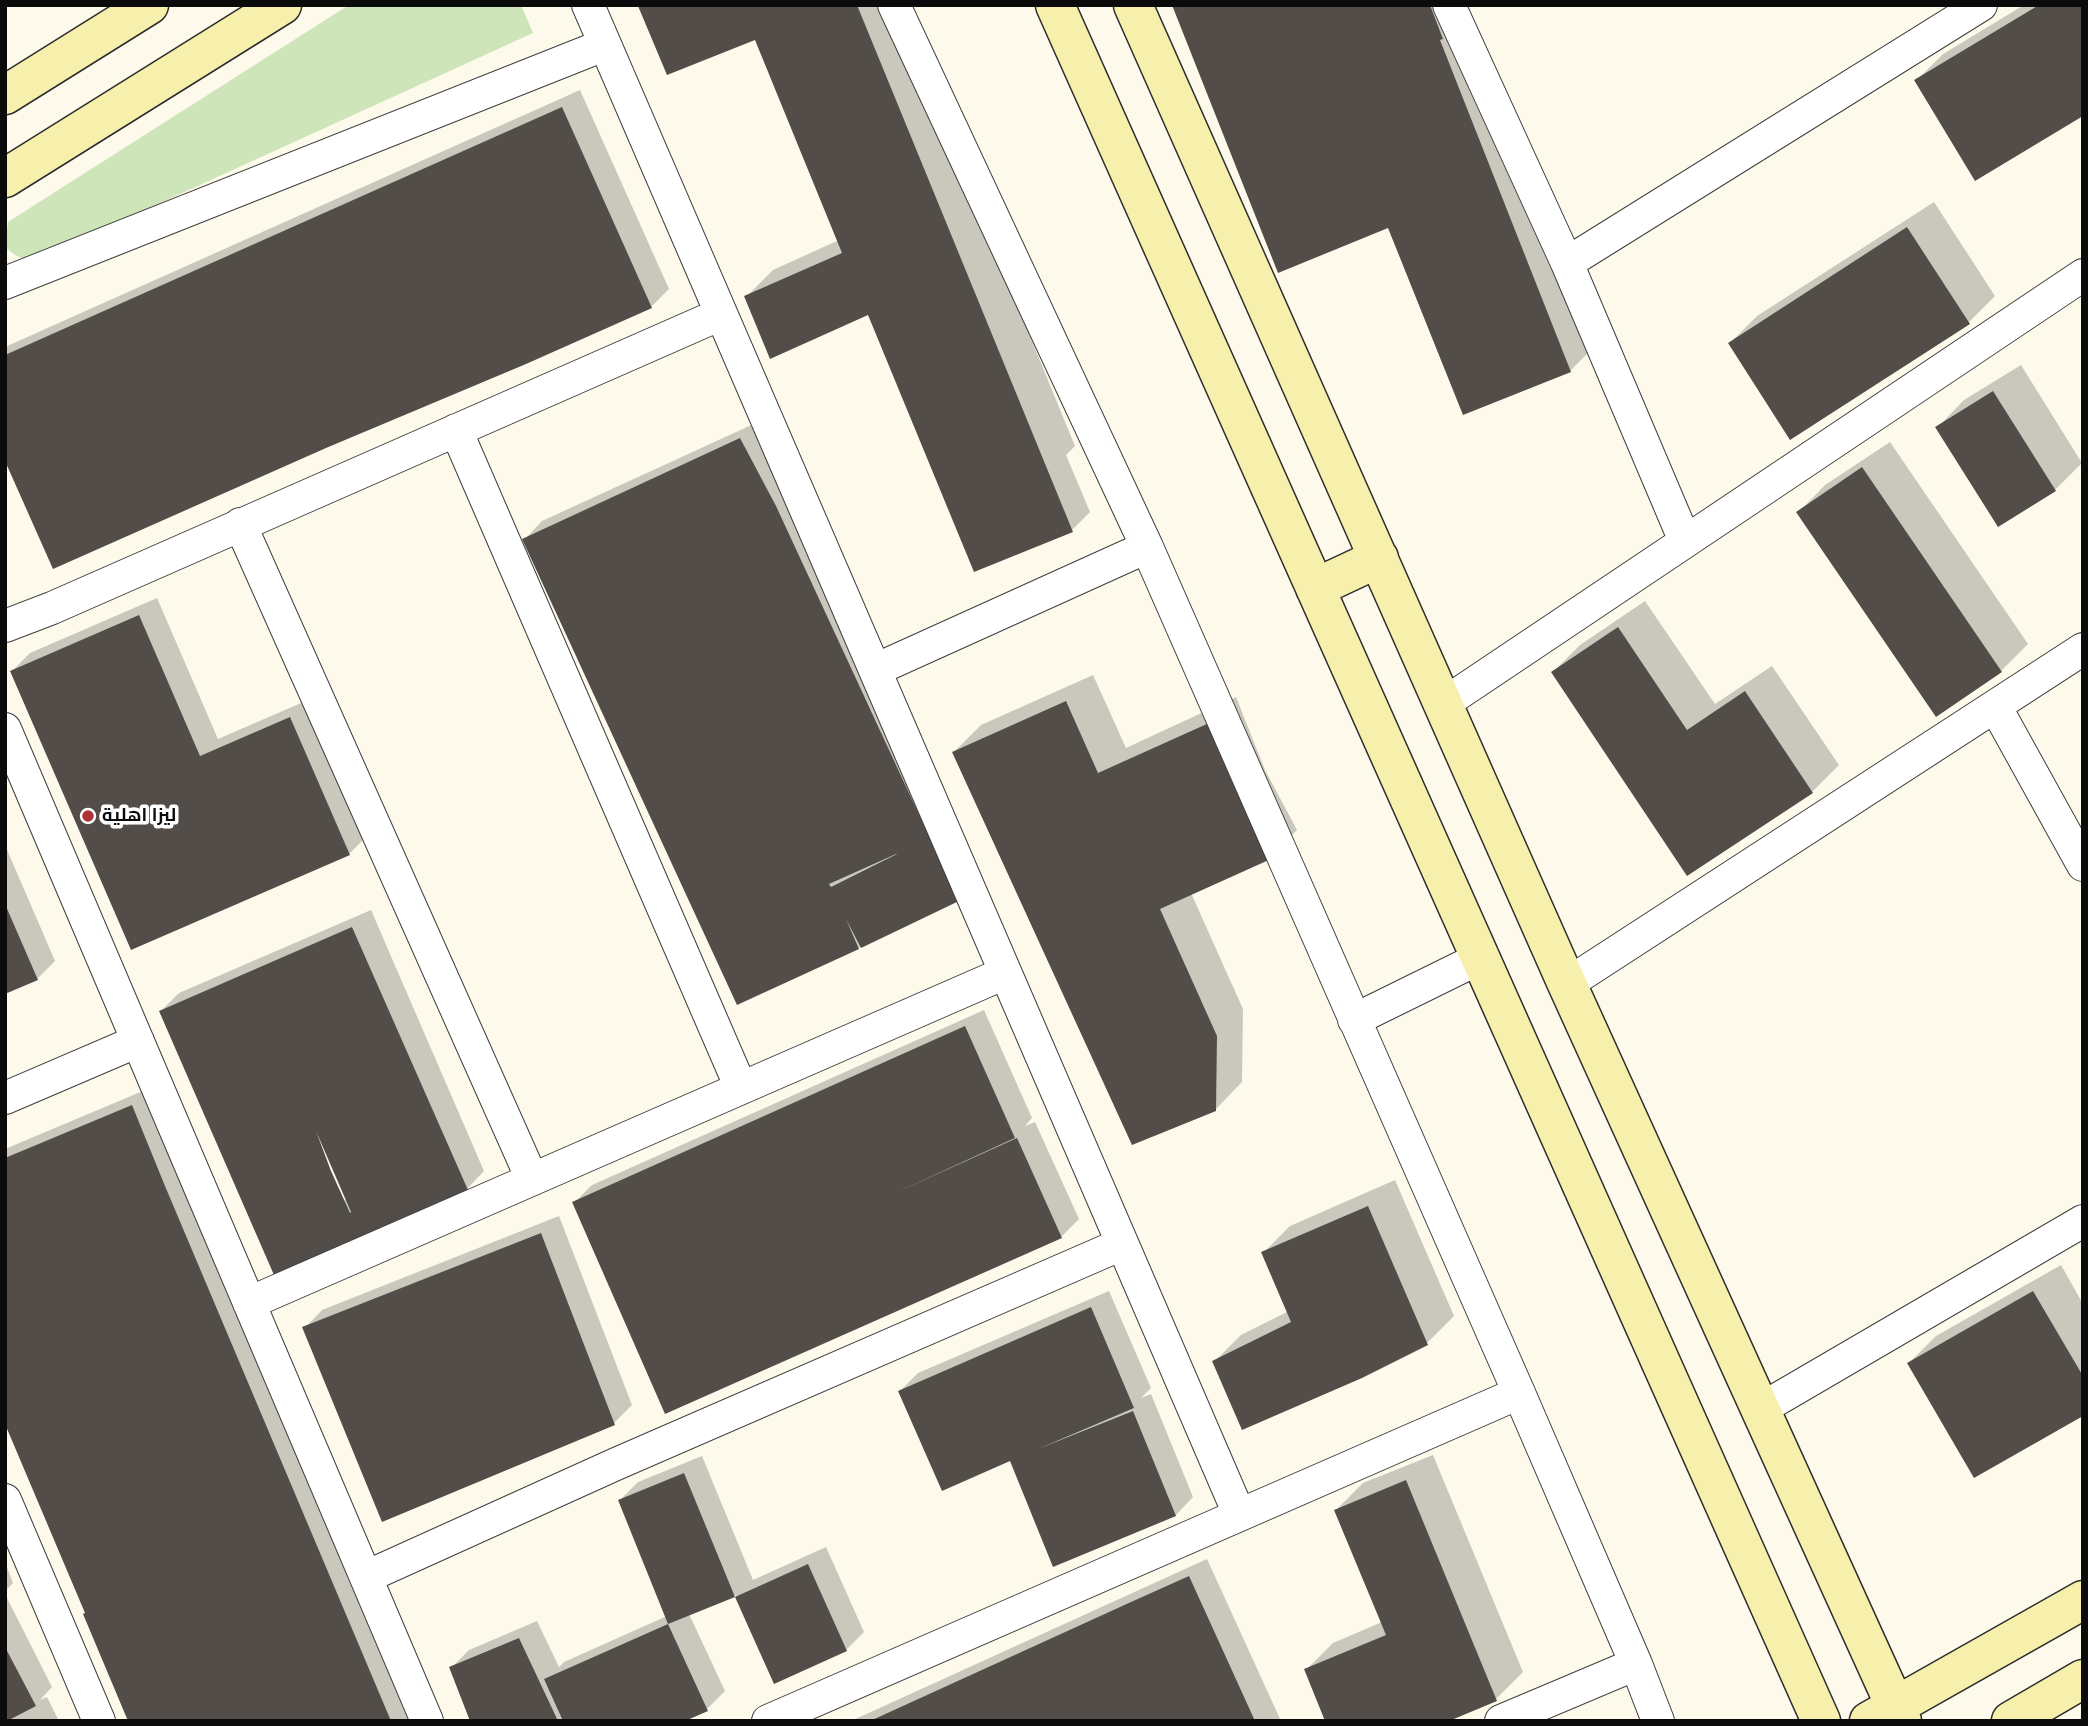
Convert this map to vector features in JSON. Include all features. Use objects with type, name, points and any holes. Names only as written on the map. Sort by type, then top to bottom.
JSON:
[{"type":"street","points":[[5,95],[149,5]]},
{"type":"street","points":[[5,178],[282,5]]},
{"type":"street","points":[[587,5],[1239,1514]]},
{"type":"street","points":[[894,5],[1147,547],[1519,1393],[1658,1721]]},
{"type":"street","points":[[1055,5],[1821,1721]]},
{"type":"street","points":[[1133,5],[1759,1410],[1889,1716],[2083,1600]]},
{"type":"street","points":[[1449,5],[1567,263],[1685,541]]},
{"type":"street","points":[[1567,263],[1981,5]]},
{"type":"street","points":[[5,283],[604,45]]},
{"type":"street","points":[[1443,704],[2083,275]]},
{"type":"street","points":[[5,626],[52,608],[721,314]]},
{"type":"street","points":[[456,430],[741,1088]]},
{"type":"street","points":[[240,524],[532,1180]]},
{"type":"street","points":[[875,670],[1147,547]]},
{"type":"street","points":[[1315,588],[1379,558]]},
{"type":"street","points":[[1567,984],[2083,649]]},
{"type":"street","points":[[1995,706],[2083,865]]},
{"type":"street","points":[[5,729],[427,1721]]},
{"type":"street","points":[[1354,1020],[1480,958]]},
{"type":"street","points":[[249,1303],[1005,973]]},
{"type":"street","points":[[5,1098],[138,1041]]},
{"type":"street","points":[[1759,1410],[2083,1221]]},
{"type":"street","points":[[366,1577],[616,1464],[1122,1244]]},
{"type":"street","points":[[768,1721],[1519,1393]]},
{"type":"street","points":[[5,1500],[99,1721]]},
{"type":"street","points":[[1501,1721],[1636,1664]]},
{"type":"street","points":[[2011,1721],[2083,1679]]},
{"type":"green space","points":[[349,5],[521,5],[533,33],[31,262],[5,247],[8,222]]},
{"type":"building","points":[[857,5],[1073,532],[974,572],[868,315],[770,359],[744,296],[842,253],[755,40],[667,75],[638,6]]},
{"type":"building","points":[[1172,5],[1430,5],[1443,39],[1440,40],[1571,372],[1463,415],[1388,228],[1278,273]]},
{"type":"building","points":[[2039,5],[2083,5],[2083,116],[1975,181],[1914,80]]},
{"type":"building","points":[[562,107],[652,308],[53,569],[5,461],[5,355]]},
{"type":"building","points":[[1907,227],[1970,324],[1790,440],[1728,343]]},
{"type":"building","points":[[1993,391],[2056,491],[1998,527],[1935,427]]},
{"type":"building","points":[[740,438],[776,506],[959,901],[861,948],[846,919],[859,949],[737,1005],[522,539]],"holes":[[[896,854],[831,887],[829,884]]]},
{"type":"building","points":[[1862,467],[2002,672],[1936,717],[1796,512]]},
{"type":"building","points":[[139,615],[200,756],[290,717],[350,855],[131,950],[10,671]]},
{"type":"building","points":[[1618,627],[1687,730],[1745,691],[1813,793],[1687,876],[1551,672]]},
{"type":"building","points":[[1066,701],[1098,773],[1209,723],[1239,797],[1271,859],[1160,909],[1217,1036],[1216,1111],[1132,1145],[952,752]]},
{"type":"building","points":[[5,904],[38,980],[5,994]]},
{"type":"building","points":[[352,927],[468,1190],[274,1275],[159,1011]],"holes":[[[316,1131],[351,1212],[331,1171]]]},
{"type":"building","points":[[965,1026],[1015,1138],[895,1193],[1017,1138],[1062,1238],[665,1414],[572,1202]]},
{"type":"building","points":[[132,1105],[391,1721],[128,1721],[83,1614],[85,1613],[5,1424],[5,1158]]},
{"type":"building","points":[[1368,1206],[1428,1345],[1362,1378],[1242,1430],[1212,1361],[1291,1322],[1261,1252]]},
{"type":"building","points":[[541,1233],[615,1425],[382,1522],[302,1327]]},
{"type":"building","points":[[2033,1291],[2083,1376],[2083,1416],[1974,1478],[1907,1363]]},
{"type":"building","points":[[1091,1307],[1134,1408],[1038,1449],[1133,1411],[1176,1516],[1053,1567],[1010,1461],[942,1491],[898,1391]]},
{"type":"building","points":[[684,1473],[735,1597],[668,1624],[618,1500]]},
{"type":"building","points":[[1406,1480],[1497,1701],[1449,1721],[1325,1721],[1304,1669],[1386,1635],[1334,1510]]},
{"type":"building","points":[[808,1564],[847,1651],[774,1684],[735,1597]]},
{"type":"building","points":[[1189,1576],[1255,1721],[870,1721],[1131,1602]]},
{"type":"building","points":[[668,1624],[708,1711],[685,1721],[563,1721],[544,1679]]},
{"type":"building","points":[[519,1638],[558,1721],[470,1721],[449,1667]]},
{"type":"building","points":[[5,1647],[36,1706],[7,1721],[5,1721]]},
{"type":"place","name":"ليزا اهلية","points":[[88,816]]}]
